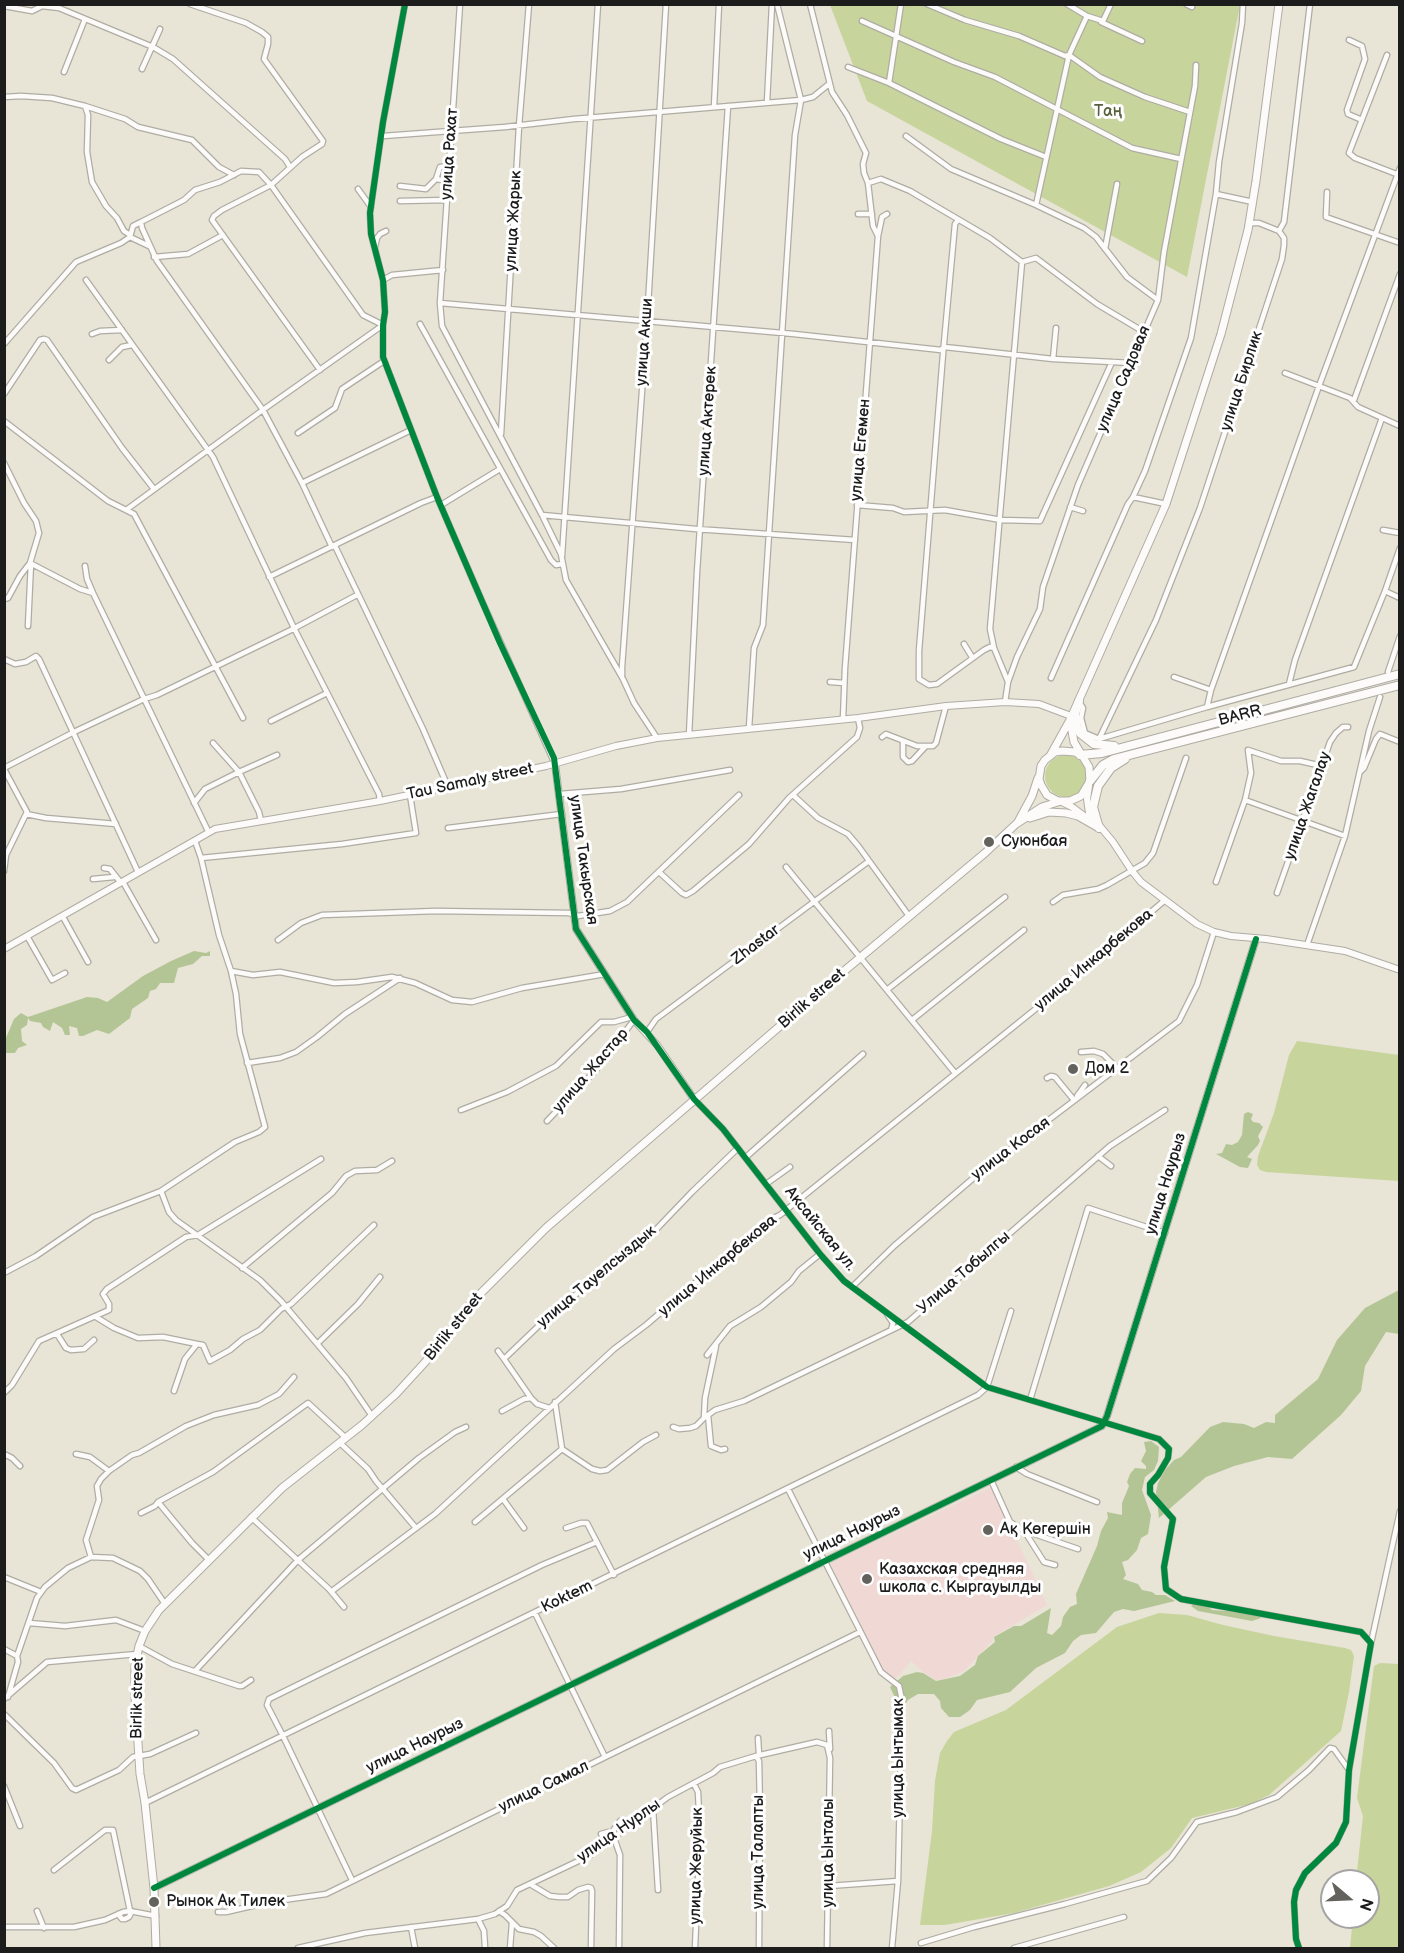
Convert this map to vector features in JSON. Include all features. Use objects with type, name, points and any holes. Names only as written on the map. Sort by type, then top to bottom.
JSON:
[{"type":"highway","name":"BARR","points":[[1080,755],[1102,753],[1400,674]]},
{"type":"highway","name":"BARR","points":[[1089,784],[1099,769],[1110,760],[1400,685]]},
{"type":"highway","points":[[1078,700],[1075,720],[1083,736],[1100,746],[1122,746]]},
{"type":"highway","points":[[1100,828],[1093,807],[1098,786],[1111,768],[1139,753]]},
{"type":"main road","points":[[1050,756],[1069,721],[1166,504],[1224,324],[1242,258],[1253,202],[1279,4]]},
{"type":"main road","points":[[1017,824],[1042,807],[1076,799],[1089,784],[1089,767],[1074,742],[1069,721]]},
{"type":"main road","points":[[1017,824],[1032,796],[1041,766],[1050,756],[1055,752],[1068,750],[1080,755]]},
{"type":"main road","points":[[1040,772],[1043,790],[1052,799],[1061,801]]},
{"type":"main road","points":[[1017,824],[1043,814],[1060,812],[1078,816],[1100,828]]},
{"type":"main road","name":"Birlik street","points":[[156,1948],[154,1888],[138,1755],[135,1696],[138,1650],[145,1631],[165,1604],[295,1476],[372,1416],[428,1359],[472,1302],[546,1228],[1017,824]]},
{"type":"street","points":[[190,4],[246,23],[268,37],[264,59],[323,141],[271,185],[214,216],[212,220],[320,370]]},
{"type":"street","points":[[405,4],[385,111],[371,207],[371,234],[382,280],[385,312],[384,361],[414,433],[437,497],[555,764]]},
{"type":"street","name":"улица Рахат","points":[[460,4],[440,303],[442,326],[542,515],[562,561],[566,580],[623,679],[634,703],[657,738]]},
{"type":"street","name":"улица Жарык","points":[[501,437],[519,126],[529,4]]},
{"type":"street","points":[[420,324],[550,560],[556,565],[562,561],[598,4]]},
{"type":"street","name":"улица Акши","points":[[623,679],[666,4]]},
{"type":"street","points":[[714,107],[719,4]]},
{"type":"street","points":[[767,102],[772,4]]},
{"type":"street","points":[[749,728],[754,648],[763,625],[795,135],[801,100],[777,4]]},
{"type":"street","name":"улица Егемен","points":[[810,4],[831,92],[847,115],[866,153],[863,164],[868,183],[873,226],[878,237],[843,718]]},
{"type":"street","points":[[889,83],[901,4]]},
{"type":"street","points":[[927,4],[965,20],[1019,36],[1069,56],[1106,80],[1190,112]]},
{"type":"street","points":[[1067,4],[1087,16],[1142,41]]},
{"type":"street","points":[[1101,22],[1111,4]]},
{"type":"street","points":[[1185,4],[1192,7]]},
{"type":"street","points":[[1052,678],[1128,504],[1146,471],[1191,338],[1216,194],[1219,162],[1241,33],[1243,4]]},
{"type":"street","name":"улица Бирлик","points":[[1099,739],[1156,620],[1204,496],[1282,259],[1284,238],[1279,231],[1284,222],[1310,4]]},
{"type":"street","points":[[4,6],[32,11],[50,5],[153,47],[173,59],[285,159],[290,167]]},
{"type":"street","points":[[1036,205],[1069,56],[1087,16]]},
{"type":"street","points":[[64,72],[85,19]]},
{"type":"street","points":[[862,21],[896,34],[900,38],[954,62],[994,77],[1132,148],[1181,159]]},
{"type":"street","points":[[142,69],[160,29]]},
{"type":"street","points":[[1349,40],[1362,46],[1365,59],[1347,110],[1348,114],[1362,120]]},
{"type":"street","points":[[1387,55],[1349,153],[1355,158],[1398,175]]},
{"type":"street","name":"улица Садовая","points":[[1005,702],[1008,682],[1017,657],[1040,609],[1044,587],[1070,507],[1158,300],[1197,65]]},
{"type":"street","points":[[848,67],[889,83],[1001,139],[1046,157]]},
{"type":"street","points":[[383,136],[801,100],[813,97],[829,84]]},
{"type":"street","points":[[4,97],[52,98],[125,119],[138,127],[192,140],[219,167],[234,174]]},
{"type":"street","points":[[85,106],[88,115],[87,152],[92,182],[105,207],[117,218],[124,231],[150,247]]},
{"type":"street","name":"улица Актерек","points":[[689,735],[689,700],[728,106]]},
{"type":"street","points":[[906,136],[951,169],[1084,228],[1096,237],[1127,277],[1158,300]]},
{"type":"street","points":[[400,186],[426,189],[436,178],[440,167],[449,166]]},
{"type":"street","points":[[1206,707],[1319,386],[1400,168]]},
{"type":"street","points":[[4,344],[76,262],[130,236],[133,226],[184,200],[195,190],[220,182],[241,171],[259,172],[271,185],[363,315],[383,326]]},
{"type":"street","points":[[436,178],[448,181]]},
{"type":"street","points":[[868,183],[881,179],[895,184],[990,238],[1022,262]]},
{"type":"street","points":[[1105,249],[1117,184]]},
{"type":"street","points":[[358,189],[371,207]]},
{"type":"street","points":[[1327,192],[1326,217],[1400,243]]},
{"type":"street","points":[[1216,194],[1253,202]]},
{"type":"street","points":[[400,201],[447,200]]},
{"type":"street","points":[[858,214],[872,214]]},
{"type":"street","points":[[878,237],[882,217],[887,214]]},
{"type":"street","points":[[958,220],[955,224],[944,347],[919,651],[920,679],[929,685],[937,684],[972,657],[990,646],[994,648]]},
{"type":"street","points":[[141,222],[154,257],[263,410],[334,546],[423,729],[448,787]]},
{"type":"street","points":[[1249,223],[1259,223],[1279,231]]},
{"type":"street","points":[[375,250],[377,238],[386,231]]},
{"type":"street","points":[[154,257],[188,254],[224,235]]},
{"type":"street","points":[[1022,262],[1036,258],[1096,304],[1144,332]]},
{"type":"street","points":[[1008,682],[994,648],[990,629],[1022,262]]},
{"type":"street","points":[[382,280],[392,275],[443,270]]},
{"type":"street","points":[[1400,274],[1354,400],[1355,405],[1400,426]]},
{"type":"street","points":[[86,280],[208,450],[294,628],[379,794],[380,801]]},
{"type":"street","points":[[440,303],[870,341],[942,350],[944,347],[1053,359],[1132,363]]},
{"type":"street","points":[[126,510],[383,326]]},
{"type":"street","points":[[1053,359],[1056,328]]},
{"type":"street","points":[[92,334],[100,331],[122,330]]},
{"type":"street","points":[[4,394],[40,340],[47,340],[122,448],[154,489]]},
{"type":"street","points":[[109,360],[122,347],[132,345]]},
{"type":"street","points":[[297,433],[335,408],[342,389],[384,361]]},
{"type":"street","points":[[857,505],[893,508],[904,512],[932,510],[961,512],[1001,520],[1040,521],[1112,362]]},
{"type":"street","points":[[1285,373],[1354,400]]},
{"type":"street","points":[[1288,684],[1382,418]]},
{"type":"street","points":[[4,421],[108,501],[134,514],[243,718]]},
{"type":"street","points":[[302,483],[411,430]]},
{"type":"street","points":[[4,463],[36,521],[38,538],[31,563],[28,626]]},
{"type":"street","points":[[441,505],[500,469]]},
{"type":"street","points":[[269,577],[421,502],[437,497]]},
{"type":"street","points":[[1133,497],[1166,504]]},
{"type":"street","points":[[1070,507],[1083,511]]},
{"type":"street","points":[[542,515],[700,530],[855,540]]},
{"type":"street","points":[[1383,530],[1400,533]]},
{"type":"street","points":[[1078,700],[1083,708],[1081,718],[1085,733],[1099,739],[1354,667],[1400,548]]},
{"type":"street","points":[[31,563],[80,589],[93,593]]},
{"type":"street","points":[[4,599],[8,598],[31,563]]},
{"type":"street","points":[[86,566],[87,579],[93,593],[208,831]]},
{"type":"street","points":[[1385,591],[1400,598]]},
{"type":"street","points":[[26,814],[4,769],[74,732],[157,695],[357,595]]},
{"type":"street","points":[[1388,672],[1400,636]]},
{"type":"street","points":[[964,644],[972,657]]},
{"type":"street","points":[[4,659],[15,664],[27,662],[36,655],[138,872]]},
{"type":"street","points":[[1173,677],[1211,690]]},
{"type":"street","points":[[830,682],[844,682]]},
{"type":"street","points":[[271,722],[327,693]]},
{"type":"street","points":[[1307,945],[1345,836],[1369,732],[1380,697]]},
{"type":"street","name":"Tau Samaly street","points":[[4,949],[195,841],[208,831],[410,795],[555,764],[616,746],[657,738],[858,718],[946,706],[1005,702],[1039,704],[1069,721]]},
{"type":"street","points":[[882,736],[886,734],[903,742],[926,747],[933,746],[936,743],[946,706]]},
{"type":"street","points":[[659,872],[686,895],[749,844],[793,795],[857,737],[860,728],[858,718]]},
{"type":"street","name":"улица Жагалау","points":[[1277,894],[1330,742],[1336,733],[1343,727],[1347,727]]},
{"type":"street","points":[[1361,771],[1380,734],[1400,742]]},
{"type":"street","points":[[903,742],[903,757],[908,762],[926,747]]},
{"type":"street","points":[[213,743],[239,772],[259,812],[261,821]]},
{"type":"street","points":[[1216,882],[1245,800],[1251,773],[1248,750],[1281,761],[1300,761],[1322,766]]},
{"type":"street","points":[[194,803],[205,789],[277,755]]},
{"type":"street","points":[[1053,902],[1063,895],[1098,889],[1146,863],[1186,758]]},
{"type":"street","name":"улица Такырская","points":[[555,764],[572,881],[576,929],[633,1018]]},
{"type":"street","points":[[560,794],[621,789],[730,770]]},
{"type":"street","points":[[1089,784],[1088,809],[1100,828]]},
{"type":"street","points":[[201,858],[342,844],[416,833],[410,795]]},
{"type":"street","points":[[278,940],[301,923],[322,915],[436,911],[569,912],[574,916],[610,911],[627,902],[739,795]]},
{"type":"street","points":[[793,795],[818,818],[848,834],[909,916]]},
{"type":"street","points":[[1245,800],[1345,836]]},
{"type":"street","points":[[1061,801],[1069,804],[1100,828],[1113,842],[1141,882],[1197,924],[1214,932],[1231,936],[1345,951],[1400,970]]},
{"type":"street","points":[[26,814],[116,824]]},
{"type":"street","points":[[4,871],[6,855],[26,814]]},
{"type":"street","points":[[448,828],[562,814]]},
{"type":"street","points":[[4,1273],[31,1260],[93,1217],[161,1191],[235,1142],[265,1127],[240,1034],[231,971],[219,935],[195,841]]},
{"type":"street","name":"Zhastar","points":[[647,1032],[656,1019],[869,861]]},
{"type":"street","points":[[786,867],[888,989],[954,1073]]},
{"type":"street","points":[[104,868],[110,869],[114,876],[122,882],[156,940]]},
{"type":"street","points":[[93,879],[114,876]]},
{"type":"street","points":[[888,989],[1005,897]]},
{"type":"street","name":"улица Инкарбекова","points":[[332,1591],[453,1498],[614,1349],[646,1325],[769,1220],[780,1215],[1117,943],[1164,901]]},
{"type":"street","points":[[63,917],[88,962]]},
{"type":"street","points":[[912,1020],[1024,930]]},
{"type":"street","name":"улица Косая","points":[[852,1287],[894,1246],[958,1190],[1179,1021],[1197,985],[1214,932]]},
{"type":"street","points":[[27,936],[52,980],[65,973]]},
{"type":"street","name":"улица Наурыз","points":[[154,1888],[825,1562],[1105,1422],[1256,939]]},
{"type":"street","points":[[231,971],[252,975],[280,972],[334,983],[357,982],[383,977],[400,978],[452,1000],[472,1002],[522,988],[605,974]]},
{"type":"street","points":[[247,1063],[280,1058],[301,1049],[345,1014],[400,978]]},
{"type":"street","points":[[461,1110],[507,1092],[556,1066],[601,1022],[633,1018]]},
{"type":"street","name":"Аксайская ул.","points":[[633,1018],[647,1032],[694,1099],[723,1129],[820,1254],[844,1281],[987,1387],[1159,1439],[1169,1449],[1168,1458],[1150,1484],[1150,1493],[1173,1519],[1164,1567],[1166,1589],[1181,1599],[1361,1632],[1371,1642]]},
{"type":"street","name":"улица Жастар","points":[[547,1121],[596,1070],[633,1018]]},
{"type":"street","points":[[1081,1052],[1094,1051],[1103,1054],[1112,1063],[1114,1069]]},
{"type":"street","points":[[746,1157],[863,1054]]},
{"type":"street","points":[[1047,1078],[1055,1077],[1075,1099],[1085,1085]]},
{"type":"street","name":"Улица Тобылгы","points":[[673,1427],[679,1429],[696,1426],[720,1408],[744,1401],[904,1324],[1098,1156],[1140,1124],[1165,1110]]},
{"type":"street","name":"улица Тауелсыздык","points":[[504,1359],[552,1312],[646,1240],[683,1200],[738,1148]]},
{"type":"street","points":[[1098,1156],[1111,1166]]},
{"type":"street","points":[[4,1393],[17,1377],[39,1341],[109,1310],[109,1304],[103,1294],[107,1289],[186,1238],[198,1235],[321,1159]]},
{"type":"street","points":[[242,1268],[332,1193],[346,1176],[355,1171],[378,1170],[392,1161]]},
{"type":"street","points":[[766,1184],[790,1167]]},
{"type":"street","points":[[161,1191],[172,1215],[260,1280],[318,1344],[346,1378],[372,1416]]},
{"type":"street","points":[[1030,1400],[1088,1208],[1165,1233]]},
{"type":"street","points":[[96,1317],[138,1338],[163,1336],[196,1344],[201,1343],[210,1361],[260,1329],[374,1225]]},
{"type":"street","points":[[707,1355],[730,1326],[760,1307],[820,1254]]},
{"type":"street","points":[[318,1344],[358,1304],[380,1277]]},
{"type":"street","points":[[886,1311],[893,1323],[891,1330]]},
{"type":"street","points":[[987,1387],[1011,1311]]},
{"type":"street","points":[[57,1334],[66,1348],[71,1350],[84,1349],[94,1340]]},
{"type":"street","points":[[174,1391],[185,1359],[196,1344]]},
{"type":"street","points":[[716,1344],[705,1398],[706,1417],[711,1446],[721,1450],[725,1449]]},
{"type":"street","points":[[498,1351],[531,1398],[537,1404],[549,1408]]},
{"type":"street","points":[[91,1557],[86,1540],[99,1500],[97,1486],[109,1471],[132,1455],[186,1426],[214,1414],[258,1405],[279,1394],[294,1377]]},
{"type":"street","name":"Koktem","points":[[145,1803],[969,1401],[987,1387]]},
{"type":"street","points":[[502,1411],[524,1399],[531,1398]]},
{"type":"street","points":[[555,1402],[562,1449],[592,1469],[607,1470],[643,1442],[656,1435]]},
{"type":"street","points":[[141,1513],[213,1472],[308,1403],[346,1438]]},
{"type":"street","points":[[195,1671],[298,1560],[382,1488],[455,1432],[466,1427]]},
{"type":"street","points":[[340,1443],[368,1469],[416,1528]]},
{"type":"street","points":[[475,1522],[562,1449]]},
{"type":"street","points":[[4,1454],[20,1466]]},
{"type":"street","points":[[76,1454],[90,1457],[109,1471]]},
{"type":"street","points":[[1016,1467],[1037,1479],[1097,1502]]},
{"type":"street","points":[[991,1480],[1010,1522],[1023,1530],[1078,1549]]},
{"type":"street","name":"улица Ынтымак","points":[[788,1489],[880,1672],[899,1686],[902,1700],[898,1881],[892,1948]]},
{"type":"street","points":[[503,1499],[524,1528]]},
{"type":"street","points":[[158,1502],[209,1560]]},
{"type":"street","points":[[1299,1948],[1296,1939],[1294,1902],[1296,1890],[1305,1873],[1336,1843],[1346,1822],[1349,1770],[1371,1642],[1400,1511]]},
{"type":"street","points":[[251,1517],[332,1591],[344,1607]]},
{"type":"street","points":[[566,1528],[585,1522],[614,1575]]},
{"type":"street","points":[[1023,1530],[1044,1562],[1055,1565]]},
{"type":"street","points":[[352,1880],[267,1705],[269,1699],[542,1565],[597,1542]]},
{"type":"street","points":[[6,1698],[16,1668],[17,1656],[41,1592],[60,1574],[91,1557],[113,1558],[135,1569],[148,1579],[165,1604]]},
{"type":"street","points":[[4,1577],[41,1592]]},
{"type":"street","points":[[535,1613],[605,1757]]},
{"type":"street","points":[[29,1623],[65,1626],[116,1620],[145,1631]]},
{"type":"street","name":"улица Самал","points":[[218,1912],[269,1902],[320,1896],[860,1632]]},
{"type":"street","points":[[4,1648],[17,1656]]},
{"type":"street","points":[[6,1698],[47,1662],[138,1650],[239,1686],[251,1680]]},
{"type":"street","points":[[4,1714],[54,1763],[72,1788],[76,1790],[119,1770],[133,1757],[150,1754],[196,1733]]},
{"type":"street","name":"улица Ынталы","points":[[827,1948],[830,1886],[829,1731]]},
{"type":"street","name":"улица Талапты","points":[[758,1738],[759,1948]]},
{"type":"street","name":"улица Нурлы","points":[[298,1948],[326,1946],[365,1934],[478,1919],[507,1906],[517,1890],[589,1856],[668,1797],[720,1767],[817,1742],[827,1745],[830,1755]]},
{"type":"street","points":[[921,1943],[1147,1881],[1171,1858],[1197,1822],[1237,1812],[1277,1797],[1309,1770],[1330,1748],[1334,1749],[1349,1770]]},
{"type":"street","name":"улица Жеруйык","points":[[694,1784],[698,1792],[700,1834],[695,1948]]},
{"type":"street","points":[[4,1786],[21,1826]]},
{"type":"street","points":[[653,1808],[658,1890]]},
{"type":"street","points":[[613,1838],[614,1827],[620,1821]]},
{"type":"street","points":[[4,1927],[44,1928],[86,1925],[118,1914],[122,1919],[129,1917],[131,1911],[113,1830],[110,1828],[54,1870]]},
{"type":"street","points":[[601,1834],[608,1832],[620,1856],[619,1948]]},
{"type":"street","points":[[830,1886],[898,1881]]},
{"type":"street","points":[[530,1884],[550,1896],[559,1897],[568,1897],[578,1890],[591,1888],[591,1948]]},
{"type":"street","points":[[36,1911],[44,1928]]},
{"type":"street","points":[[131,1911],[156,1916]]},
{"type":"street","points":[[499,1911],[519,1929],[541,1936],[554,1948]]},
{"type":"street","points":[[1014,1948],[1124,1917]]},
{"type":"street","points":[[478,1919],[484,1931],[485,1948]]},
{"type":"street","points":[[510,1948],[512,1923]]},
{"type":"street","points":[[411,1927],[415,1948]]},
{"type":"shaded area","points":[[992,1487],[1047,1605],[993,1637],[992,1641],[964,1671],[945,1679],[936,1680],[911,1661],[890,1685],[830,1563]]},
{"type":"green space","name":"Таң","points":[[830,5],[1240,5],[1187,277],[867,101]]},
{"type":"green space","points":[[1066,755],[1081,761],[1087,776],[1081,791],[1066,797],[1051,791],[1045,776],[1051,761]]},
{"type":"green space","points":[[194,951],[206,953],[210,951],[210,956],[202,956],[193,964],[178,968],[174,983],[160,983],[156,989],[150,991],[148,998],[132,1009],[130,1018],[109,1034],[97,1030],[79,1036],[77,1028],[69,1026],[70,1035],[65,1035],[62,1028],[53,1022],[50,1031],[41,1023],[30,1021],[28,1018],[27,1025],[21,1029],[22,1041],[27,1045],[18,1048],[15,1053],[5,1053],[5,1040],[14,1019],[21,1013],[28,1017],[87,997],[107,1002],[143,976]]},
{"type":"green space","points":[[1297,1041],[1399,1055],[1399,1181],[1260,1170],[1257,1165],[1258,1156],[1274,1113],[1289,1055]]},
{"type":"green space","points":[[1248,1112],[1253,1114],[1251,1119],[1253,1122],[1263,1127],[1258,1136],[1260,1141],[1258,1145],[1247,1157],[1252,1159],[1248,1168],[1240,1167],[1216,1154],[1222,1153],[1226,1144],[1232,1145],[1238,1142],[1242,1135],[1244,1114]]},
{"type":"green space","points":[[1399,1290],[1399,1334],[1386,1332],[1365,1366],[1361,1391],[1341,1415],[1292,1459],[1268,1457],[1234,1466],[1206,1477],[1159,1518],[1156,1492],[1158,1483],[1174,1460],[1181,1457],[1210,1427],[1223,1422],[1244,1424],[1254,1428],[1266,1422],[1275,1423],[1275,1415],[1318,1379],[1337,1340],[1365,1308]]},
{"type":"green space","points":[[1151,1441],[1159,1447],[1158,1461],[1154,1470],[1145,1477],[1142,1490],[1151,1515],[1148,1534],[1141,1538],[1137,1550],[1128,1560],[1122,1562],[1126,1575],[1123,1579],[1138,1584],[1142,1590],[1156,1595],[1165,1595],[1175,1601],[1134,1611],[1123,1609],[1114,1612],[1096,1633],[1081,1635],[1073,1641],[1065,1653],[1036,1668],[1010,1692],[977,1700],[970,1710],[960,1717],[949,1717],[934,1694],[918,1694],[908,1700],[903,1707],[897,1702],[890,1687],[903,1676],[917,1672],[936,1681],[960,1676],[975,1665],[978,1656],[995,1642],[994,1637],[1014,1626],[1021,1626],[1051,1608],[1047,1633],[1052,1635],[1061,1626],[1063,1617],[1070,1607],[1077,1604],[1076,1594],[1108,1518],[1107,1512],[1122,1515],[1122,1503],[1129,1486],[1127,1482],[1130,1474],[1135,1468],[1146,1469],[1141,1461],[1146,1451],[1144,1442]]},
{"type":"green space","points":[[1200,1599],[1212,1610],[1226,1611],[1236,1606],[1252,1609],[1261,1618],[1252,1621],[1198,1611],[1191,1606]]},
{"type":"green space","points":[[1159,1613],[1187,1615],[1274,1636],[1351,1650],[1354,1656],[1341,1731],[1269,1795],[1250,1804],[1192,1818],[1171,1848],[1141,1872],[1109,1886],[1014,1913],[945,1925],[920,1925],[932,1831],[935,1781],[940,1753],[947,1741],[954,1732],[1006,1710],[1117,1627]]},
{"type":"green space","points":[[1380,1663],[1399,1664],[1399,1948],[1350,1948],[1352,1929],[1380,1929],[1380,1869],[1357,1869],[1363,1816],[1357,1798],[1374,1666]]},
{"type":"cycle path","points":[[405,4],[383,122],[370,213],[371,234],[383,280],[385,312],[383,357],[437,497],[500,643],[554,758],[576,929],[634,1020],[647,1032],[694,1099],[723,1129],[820,1254],[844,1281],[987,1387],[1159,1439],[1169,1449],[1168,1458],[1150,1484],[1150,1493],[1173,1519],[1164,1567],[1166,1589],[1181,1599],[1361,1632],[1371,1643],[1349,1770],[1346,1822],[1336,1843],[1305,1873],[1296,1890],[1294,1902],[1296,1939],[1299,1948]]},
{"type":"cycle path","points":[[154,1888],[1102,1426],[1256,939]]},
{"type":"place","name":"Суюнбая","points":[[989,842]]},
{"type":"place","name":"Дом 2","points":[[1073,1069]]},
{"type":"place","name":"Ақ Көгершін","points":[[988,1530]]},
{"type":"place","name":"Казахская средняя школа с. Кыргауылды","points":[[867,1579]]},
{"type":"place","name":"Рынок Ак Тилек","points":[[154,1902]]}]
